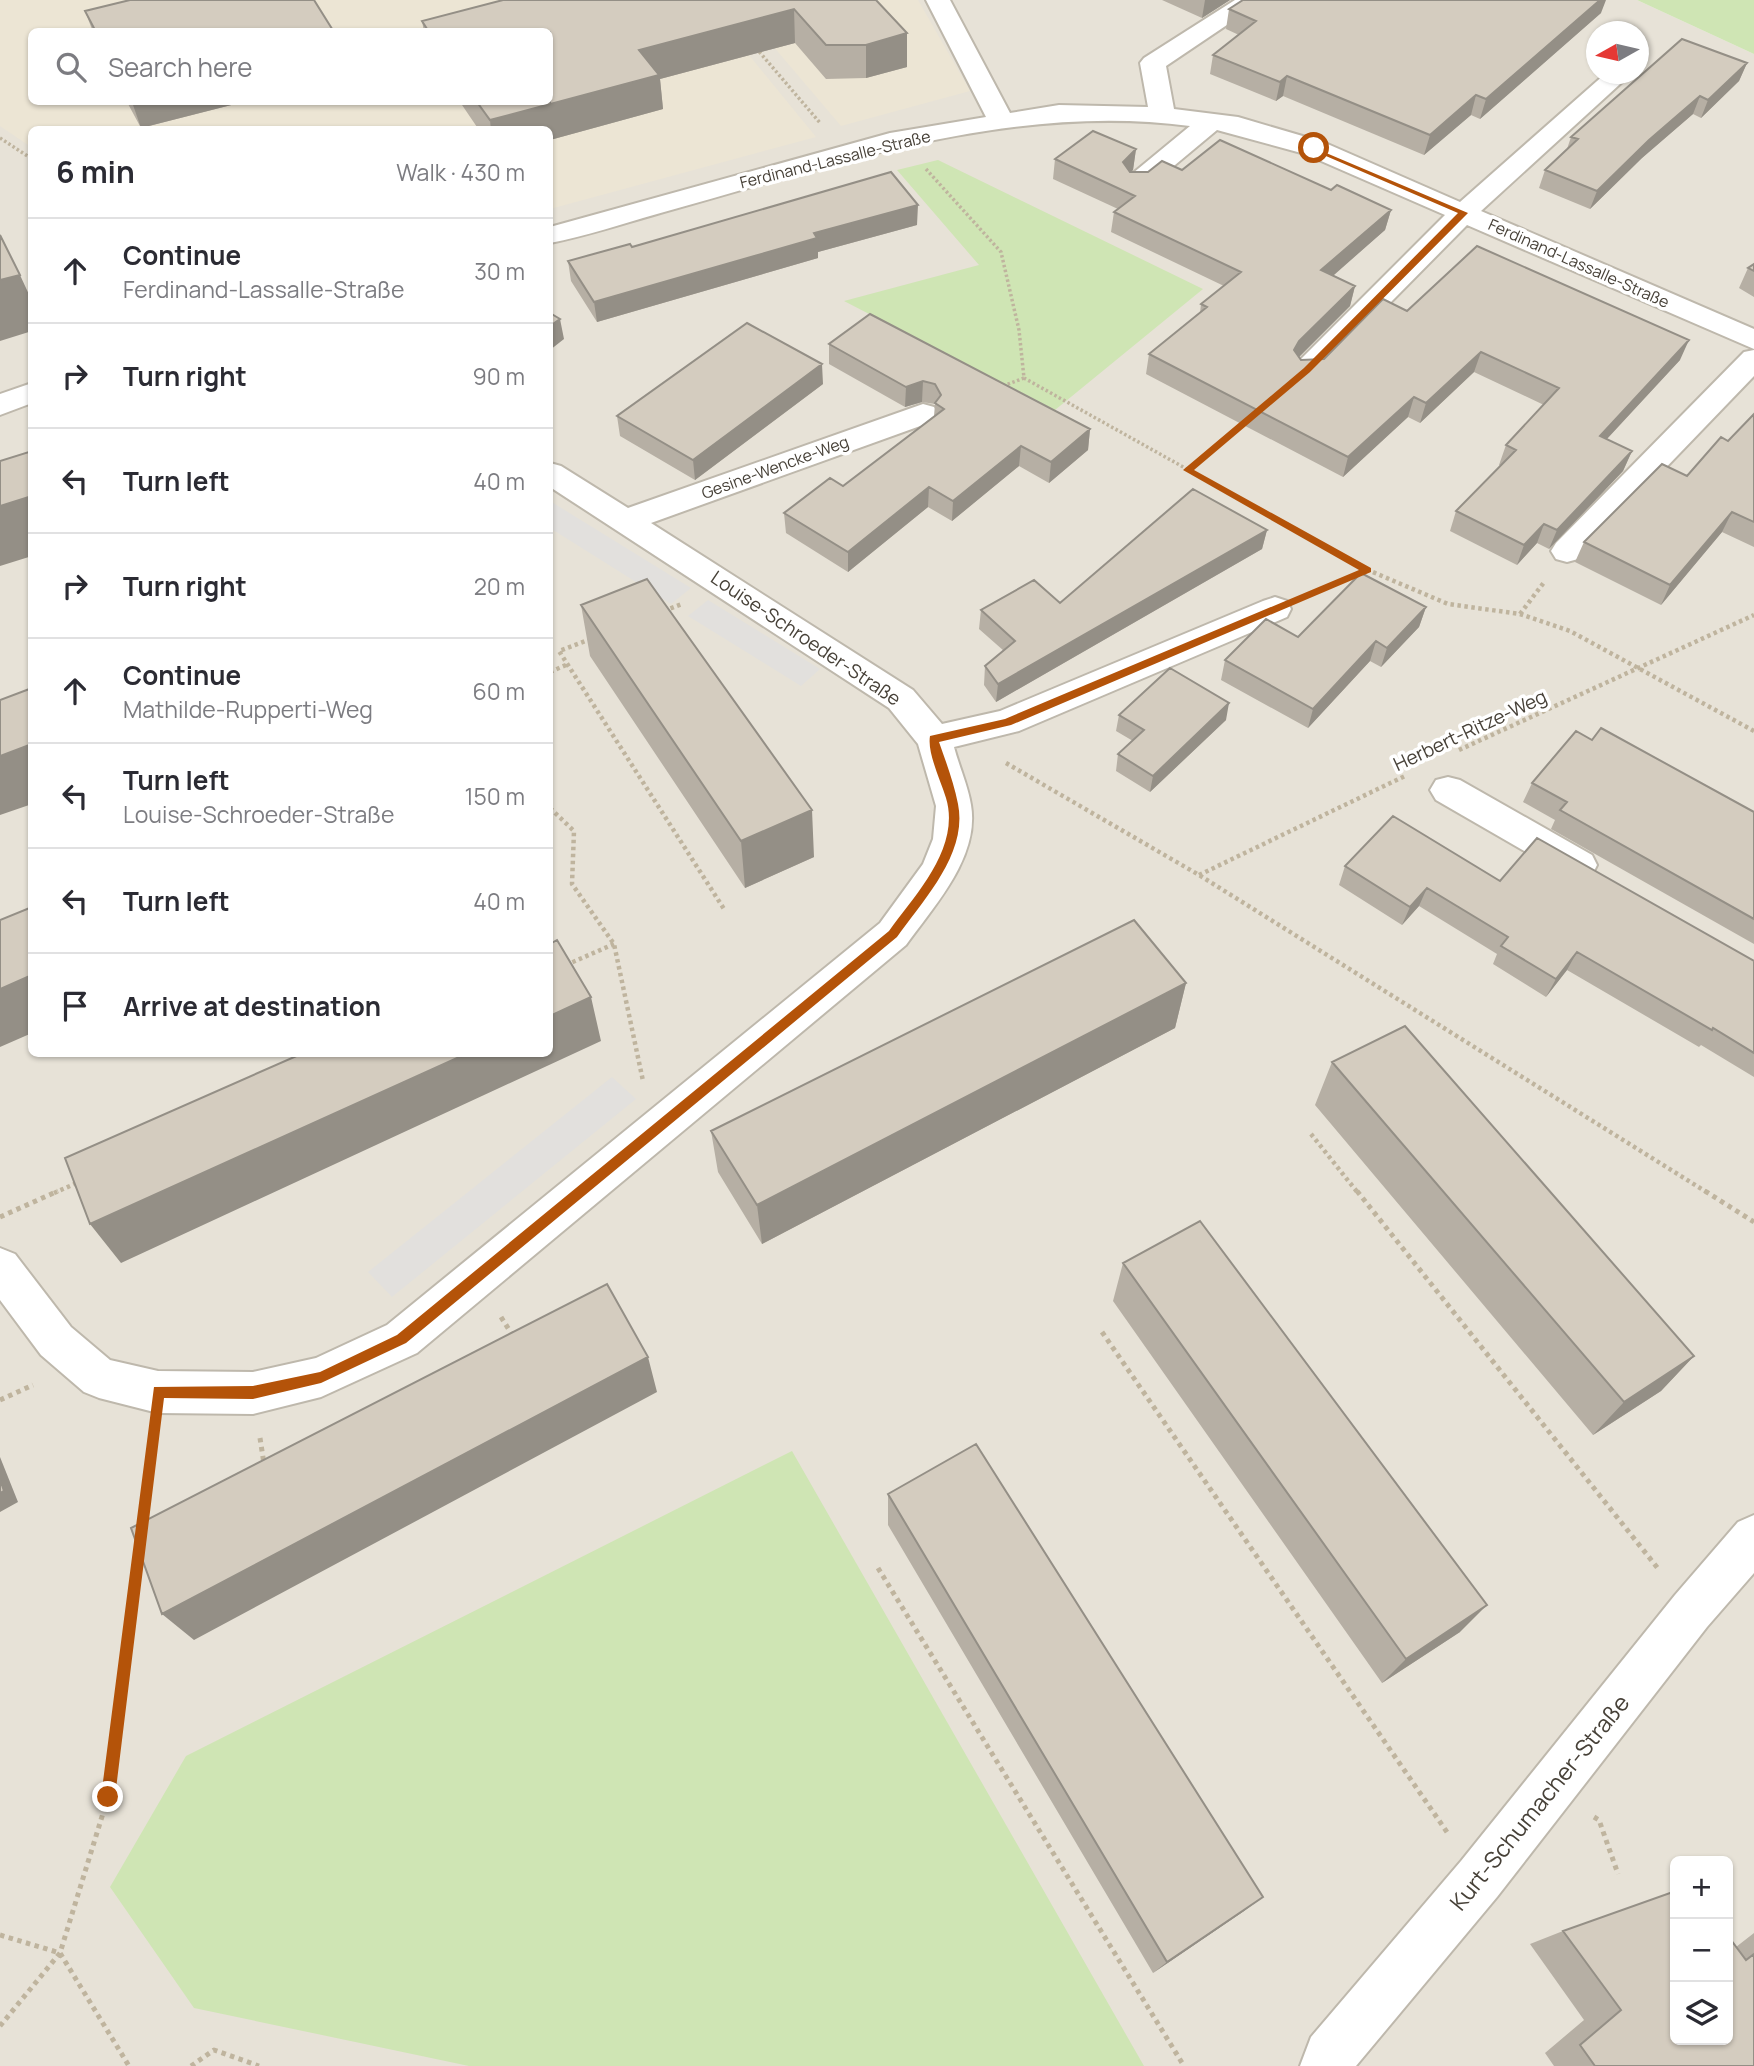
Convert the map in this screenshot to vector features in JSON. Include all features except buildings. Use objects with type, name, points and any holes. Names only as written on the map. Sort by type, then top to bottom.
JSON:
[{"type":"street","points":[[938,0],[1002,122]]},
{"type":"street","points":[[1162,115],[1153,63],[1252,0]]},
{"type":"street","points":[[1307,370],[1464,213],[1608,84]]},
{"type":"street","name":"Ferdinand-Lassalle-Straße","points":[[553,234],[899,139],[1059,113],[1162,115],[1238,125],[1314,148],[1754,340]]},
{"type":"street","points":[[1136,184],[1211,122]]},
{"type":"street","points":[[1567,551],[1754,359]]},
{"type":"street","points":[[0,405],[28,394]]},
{"type":"street","name":"Gesine-Wencke-Weg","points":[[627,520],[923,414]]},
{"type":"street","name":"Louise-Schroeder-Straße","points":[[0,1267],[56,1341],[99,1378],[158,1392],[253,1392],[321,1377],[402,1339],[477,1278],[893,934],[939,870],[951,839],[954,806],[934,739],[901,699],[627,520],[553,475]]},
{"type":"street","points":[[934,739],[1007,722],[1275,609]]},
{"type":"street","points":[[1448,790],[1613,885]]},
{"type":"street","name":"Kurt-Schumacher-Straße","points":[[1326,2066],[1330,2056],[1479,1879],[1691,1611],[1754,1538]]},
{"type":"path","points":[[749,41],[847,154]]},
{"type":"path","points":[[0,138],[28,156]]},
{"type":"path","points":[[899,139],[1001,252],[1018,330],[1024,378]]},
{"type":"path","points":[[999,387],[1024,378],[1368,570],[1448,604],[1520,614],[1570,631],[1754,731]]},
{"type":"path","points":[[1188,470],[1247,420]]},
{"type":"path","points":[[1275,609],[1368,570]]},
{"type":"path","points":[[664,611],[729,586]]},
{"type":"path","name":"Herbert-Ritze-Weg","points":[[1454,753],[1754,615]]},
{"type":"path","points":[[598,636],[559,651],[723,909]]},
{"type":"path","points":[[553,670],[566,665]]},
{"type":"path","points":[[934,739],[984,750],[1199,875],[1754,1222]]},
{"type":"path","name":"Herbert-Ritze-Weg","points":[[1199,875],[1418,769]]},
{"type":"path","points":[[553,811],[573,831],[572,884],[614,944],[654,1131]]},
{"type":"path","points":[[560,968],[614,944]]},
{"type":"path","points":[[1311,1134],[1691,1611]]},
{"type":"path","points":[[0,1217],[89,1178]]},
{"type":"path","points":[[477,1278],[517,1345]]},
{"type":"path","points":[[1102,1332],[1479,1879]]},
{"type":"path","points":[[0,2026],[60,1953],[108,1797],[158,1392]]},
{"type":"path","points":[[253,1392],[266,1473]]},
{"type":"path","points":[[878,1568],[1184,2066]]},
{"type":"path","points":[[0,1935],[60,1953],[129,2066]]},
{"type":"path","points":[[191,2066],[214,2050],[259,2066]]},
{"type":"shaded area","points":[[0,0],[1637,0],[1754,54],[1754,2066],[0,2066]]},
{"type":"shaded area","points":[[0,0],[704,0],[816,137],[553,208],[553,126],[28,126],[28,145],[0,126]]},
{"type":"shaded area","points":[[734,0],[918,0],[970,91],[841,126]]},
{"type":"shaded area","points":[[553,503],[691,588],[671,604],[553,530]]},
{"type":"shaded area","points":[[708,600],[820,669],[801,686],[688,616]]},
{"type":"shaded area","points":[[612,1077],[636,1099],[392,1297],[368,1272]]},
{"type":"green space","points":[[1637,0],[1754,0],[1754,54]]},
{"type":"green space","points":[[938,160],[1203,289],[1055,410],[844,301],[979,265],[897,170]]},
{"type":"green space","points":[[792,1451],[1144,2066],[469,2066],[194,2008],[110,1887],[186,1756]]},
{"type":"route","points":[[108,1797],[158,1392],[253,1392],[321,1377],[402,1339],[893,934],[939,870],[951,839],[954,806],[934,739],[1007,722],[1368,570],[1188,470],[1307,370],[1464,213],[1314,148]]}]
